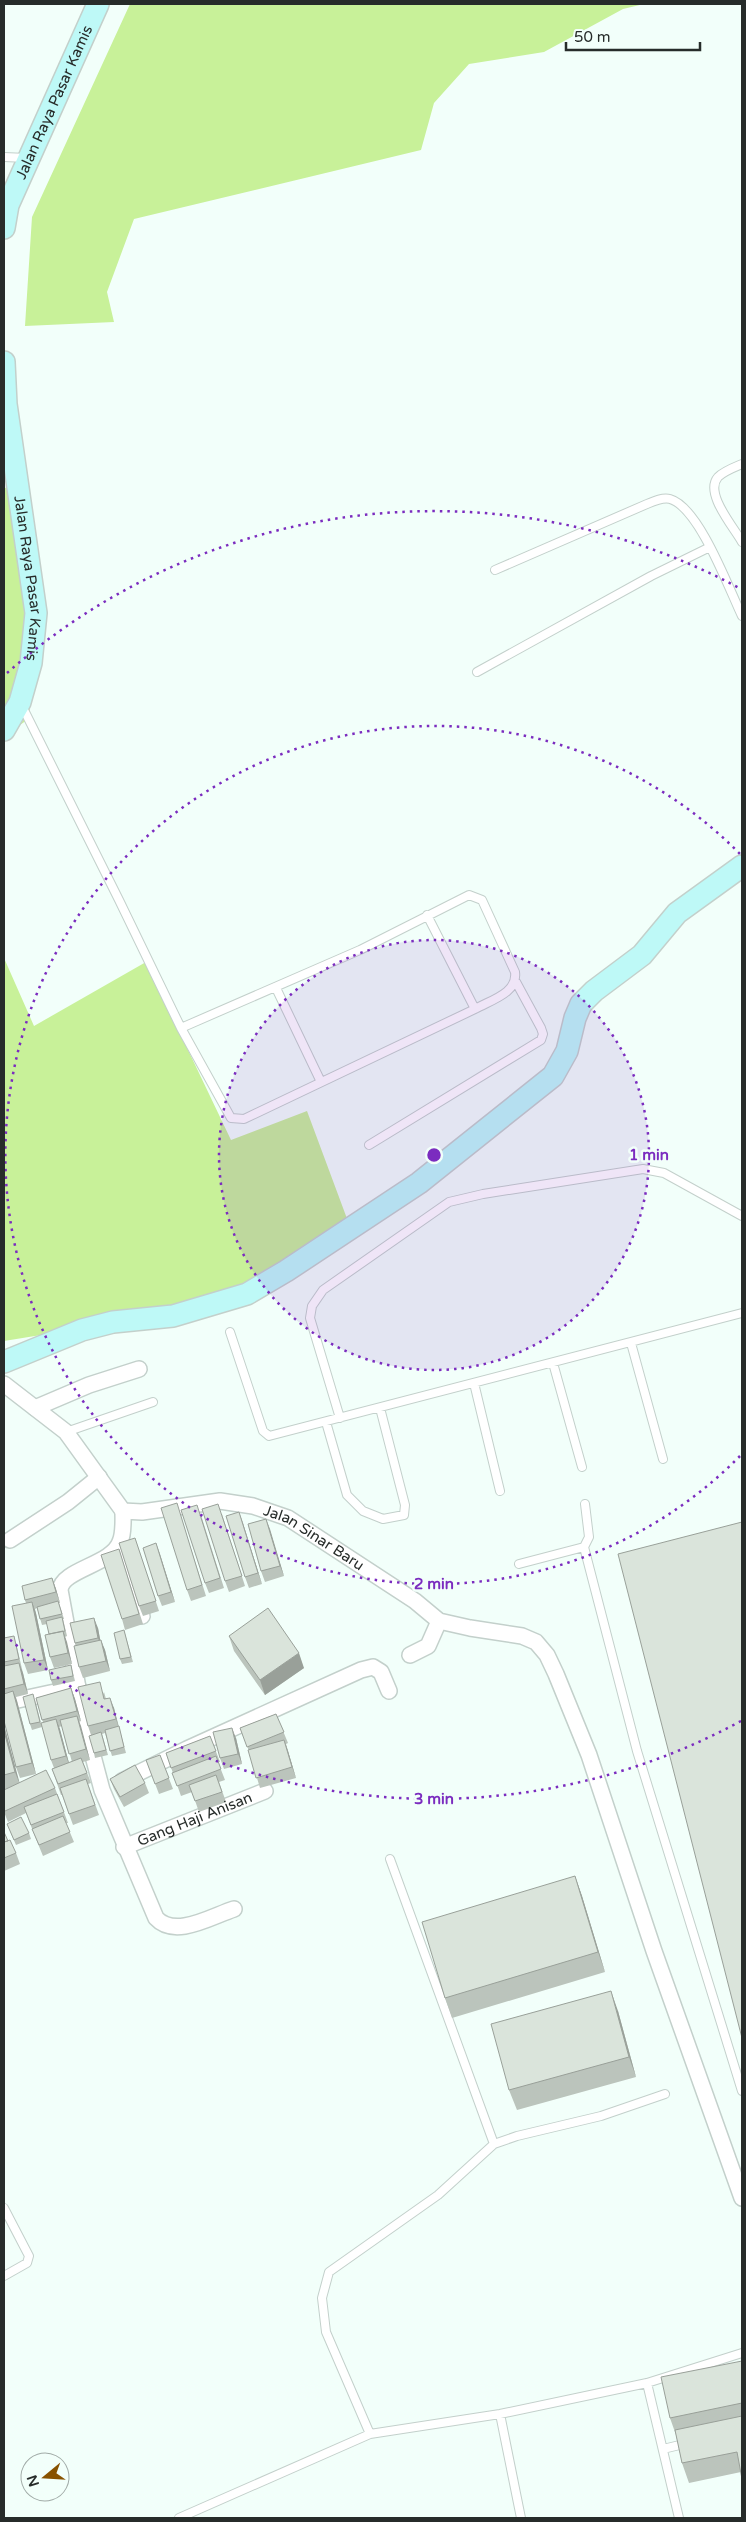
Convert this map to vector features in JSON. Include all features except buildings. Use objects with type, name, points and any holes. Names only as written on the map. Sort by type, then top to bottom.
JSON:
[{"type":"street","name":"Jalan Raya Pasar Kamis","points":[[4,228],[8,205],[98,4]]},
{"type":"street","name":"Jalan Raya Pasar Kamis","points":[[4,362],[6,404],[15,489],[36,613],[31,663],[20,702],[4,730]]},
{"type":"street","points":[[4,1362],[82,1330],[113,1322],[173,1316],[247,1294],[286,1271],[419,1183],[553,1076],[567,1051],[575,1018],[581,1004],[594,991],[642,955],[677,913],[742,866]]},
{"type":"street","points":[[35,1408],[89,1385],[139,1368]]},
{"type":"street","points":[[4,1384],[66,1432],[123,1511],[122,1535],[119,1546],[110,1555],[65,1579],[60,1585],[78,1686],[102,1790],[124,1847],[156,1918],[164,1926],[178,1928],[234,1909]]},
{"type":"street","points":[[10,1540],[68,1502],[100,1477]]},
{"type":"street","name":"Jalan Sinar Baru","points":[[123,1511],[142,1512],[220,1501],[254,1506],[288,1518],[415,1601],[439,1621],[522,1636],[536,1642],[546,1655],[556,1674],[589,1755],[654,1951],[742,2198]]},
{"type":"street","points":[[119,1546],[142,1616]]},
{"type":"street","points":[[410,1655],[428,1646],[439,1621]]},
{"type":"street","points":[[102,1790],[187,1748],[361,1670],[373,1667],[381,1672],[389,1691]]},
{"type":"street","points":[[4,1703],[78,1686]]},
{"type":"street","name":"Gang Haji Anisan","points":[[124,1847],[265,1791]]},
{"type":"lane","points":[[4,157],[29,158]]},
{"type":"lane","points":[[742,464],[720,476],[713,484],[713,494],[742,542]]},
{"type":"lane","points":[[495,570],[665,498],[680,503],[689,512],[710,547],[742,616]]},
{"type":"lane","points":[[477,672],[651,576],[710,547]]},
{"type":"lane","points":[[20,702],[120,900],[180,1028],[231,1118],[244,1118],[475,1009],[511,990],[516,982]]},
{"type":"lane","points":[[180,1028],[360,950],[469,895],[482,900],[515,972],[516,982],[543,1034],[541,1040],[369,1145]]},
{"type":"lane","points":[[427,915],[475,1009]]},
{"type":"lane","points":[[276,988],[321,1082]]},
{"type":"lane","points":[[340,1418],[310,1318],[312,1306],[323,1290],[449,1202],[483,1194],[643,1169],[664,1173],[742,1216]]},
{"type":"lane","points":[[230,1332],[263,1431],[269,1436],[742,1313]]},
{"type":"lane","points":[[630,1343],[663,1459]]},
{"type":"lane","points":[[553,1363],[582,1467]]},
{"type":"lane","points":[[474,1383],[500,1491]]},
{"type":"lane","points":[[66,1432],[153,1402]]},
{"type":"lane","points":[[326,1422],[347,1495],[363,1511],[382,1519],[404,1515],[405,1505],[380,1408]]},
{"type":"lane","points":[[586,1504],[589,1537],[584,1547],[637,1750],[742,2091]]},
{"type":"lane","points":[[519,1564],[584,1547]]},
{"type":"lane","points":[[390,1859],[494,2144]]},
{"type":"lane","points":[[370,2434],[326,2332],[322,2298],[329,2272],[438,2195],[494,2144],[517,2136],[593,2118],[665,2094]]},
{"type":"lane","points":[[4,2208],[29,2256],[27,2263],[4,2276]]},
{"type":"lane","points":[[179,2518],[370,2434],[500,2414],[647,2382],[742,2353]]},
{"type":"lane","points":[[647,2382],[679,2518]]},
{"type":"lane","points":[[500,2414],[520,2518]]},
{"type":"lane","points":[[663,2449],[698,2441]]},
{"type":"lane","points":[[195,2510],[199,2518]]},
{"type":"green space","points":[[130,4],[644,4],[623,9],[544,52],[469,64],[434,103],[421,150],[134,219],[107,292],[114,322],[25,326],[32,217]]},
{"type":"green space","points":[[17,479],[30,718],[4,736],[4,489]]},
{"type":"green space","points":[[4,958],[34,1026],[146,962],[231,1140],[307,1111],[349,1224],[267,1281],[165,1315],[4,1341]]}]
